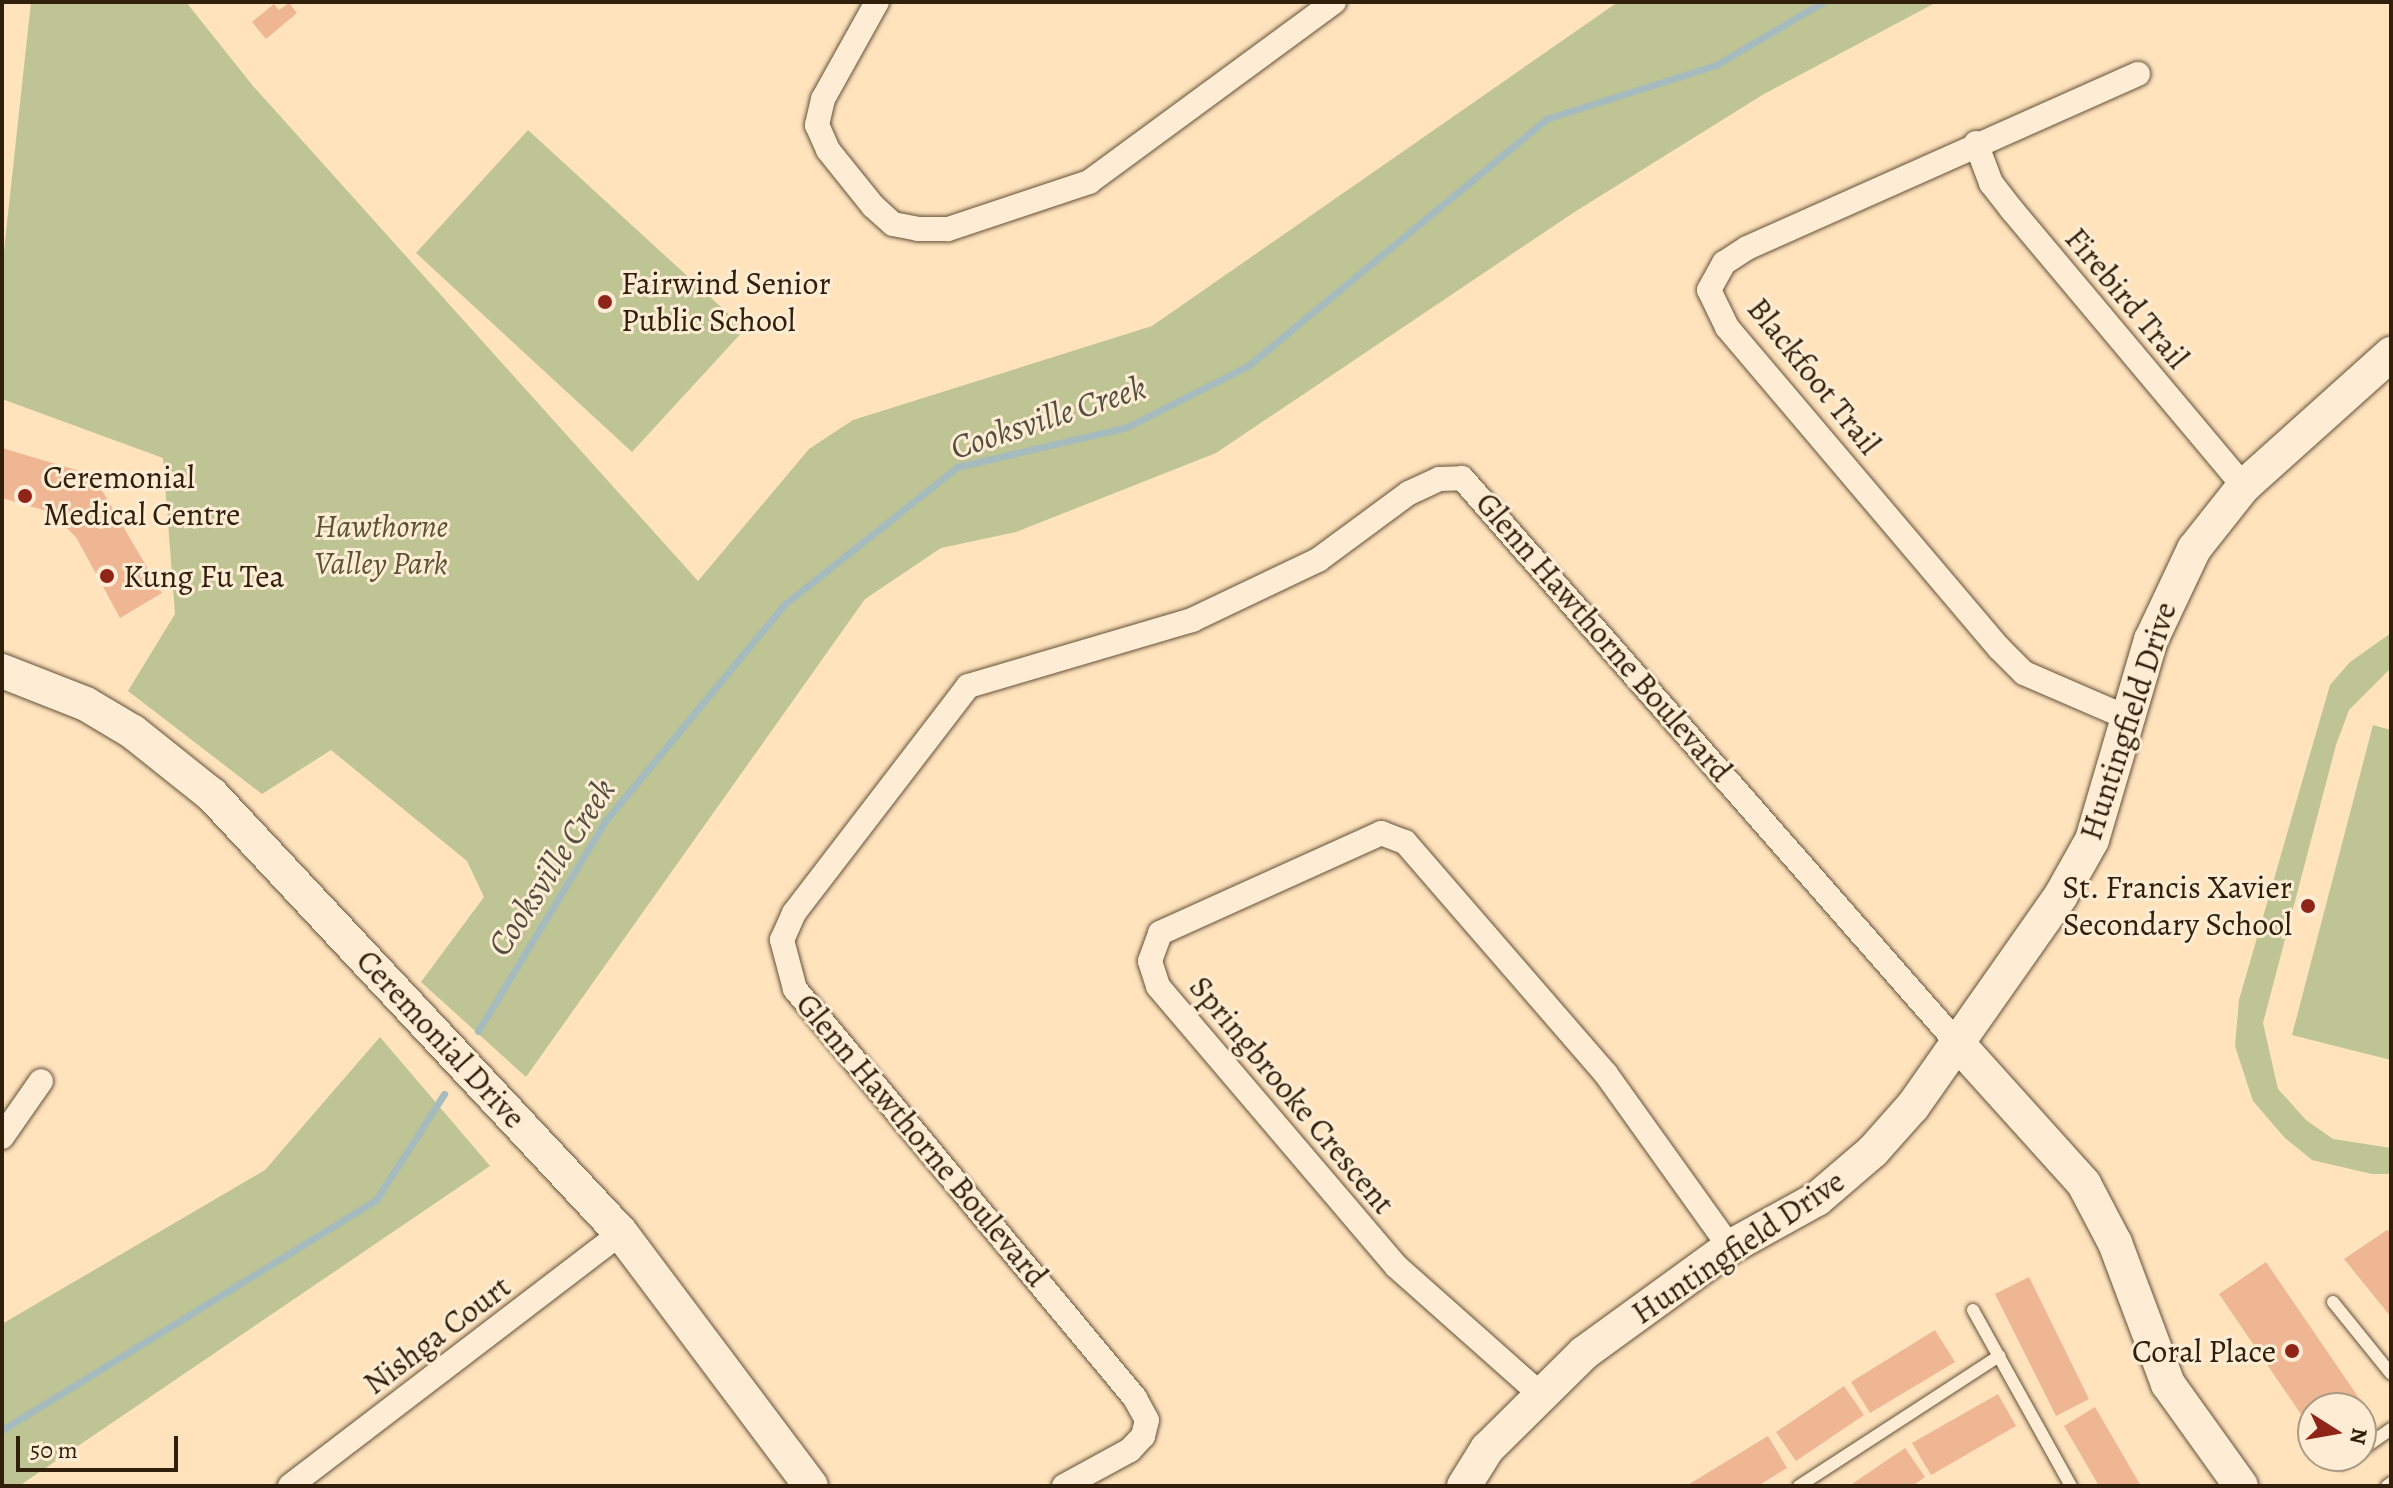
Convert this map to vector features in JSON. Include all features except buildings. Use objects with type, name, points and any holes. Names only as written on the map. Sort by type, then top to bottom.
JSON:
[{"type":"street","points":[[877,2],[823,99],[817,125],[828,150],[873,206],[893,224],[918,229],[948,229],[1089,182],[1334,2]]},
{"type":"street","name":"Blackfoot Trail","points":[[2128,718],[2024,673],[1727,327],[1709,290],[1724,263],[1747,248],[1976,143],[2138,74]]},
{"type":"street","name":"Firebird Trail","points":[[1976,143],[1991,183],[2012,210],[2244,486]]},
{"type":"street","name":"Huntingfield Drive","points":[[1464,1486],[1487,1449],[1539,1393],[1584,1353],[1730,1247],[1817,1199],[1865,1158],[1959,1045],[2092,840],[2167,596],[2194,549],[2244,486],[2391,354]]},
{"type":"street","name":"Glenn Hawthorne Boulevard","points":[[1064,1486],[1130,1450],[1147,1420],[1135,1398],[795,989],[782,940],[794,913],[968,686],[1192,620],[1318,560],[1409,493],[1439,479],[1462,478],[2084,1184],[2115,1243],[2168,1384],[2229,1482]]},
{"type":"street","name":"Ceremonial Drive","points":[[2,671],[86,704],[133,732],[212,795],[621,1233],[811,1486]]},
{"type":"street","name":"Springbrooke Crescent","points":[[1539,1393],[1396,1266],[1158,986],[1150,961],[1160,933],[1381,833],[1405,842],[1606,1074],[1730,1247]]},
{"type":"street","points":[[2,1137],[41,1081]]},
{"type":"street","name":"Nishga Court","points":[[290,1486],[621,1233]]},
{"type":"lane","points":[[2333,1302],[2391,1374]]},
{"type":"lane","points":[[1973,1310],[2071,1486]]},
{"type":"lane","points":[[1799,1486],[1999,1356]]},
{"type":"green space","name":"Hawthorne Valley Park","points":[[31,2],[186,2],[253,86],[698,581],[809,449],[853,420],[1152,326],[1618,2],[1937,2],[1764,94],[1576,211],[1216,453],[1016,532],[941,548],[865,599],[526,1077],[421,982],[484,897],[467,861],[331,750],[262,794],[128,691],[175,614],[163,458],[2,399],[2,269]]},
{"type":"green space","points":[[528,130],[745,329],[632,452],[416,253]]},
{"type":"green space","points":[[2391,633],[2391,668],[2349,710],[2336,745],[2263,1023],[2278,1089],[2306,1120],[2333,1139],[2391,1148],[2391,1174],[2372,1174],[2312,1160],[2284,1137],[2253,1101],[2235,1046],[2239,1000],[2330,685],[2350,662]]},
{"type":"green space","points":[[2373,725],[2391,730],[2391,1060],[2292,1035]]},
{"type":"green space","points":[[380,1037],[490,1166],[19,1486],[2,1486],[2,1324],[265,1170]]},
{"type":"waterway","name":"Cooksville Creek","points":[[478,1031],[606,820],[785,604],[957,467],[1127,427],[1249,365],[1546,119],[1716,65],[1823,2]]},
{"type":"waterway","name":"Cooksville Creek","points":[[2,1430],[376,1200],[444,1094]]},
{"type":"place","name":"Fairwind Senior Public School","points":[[605,302]]},
{"type":"place","name":"Ceremonial Medical Centre","points":[[25,496]]},
{"type":"place","name":"Kung Fu Tea","points":[[107,576]]},
{"type":"place","name":"St. Francis Xavier Secondary School","points":[[2308,906]]},
{"type":"place","name":"Coral Place","points":[[2292,1351]]}]
